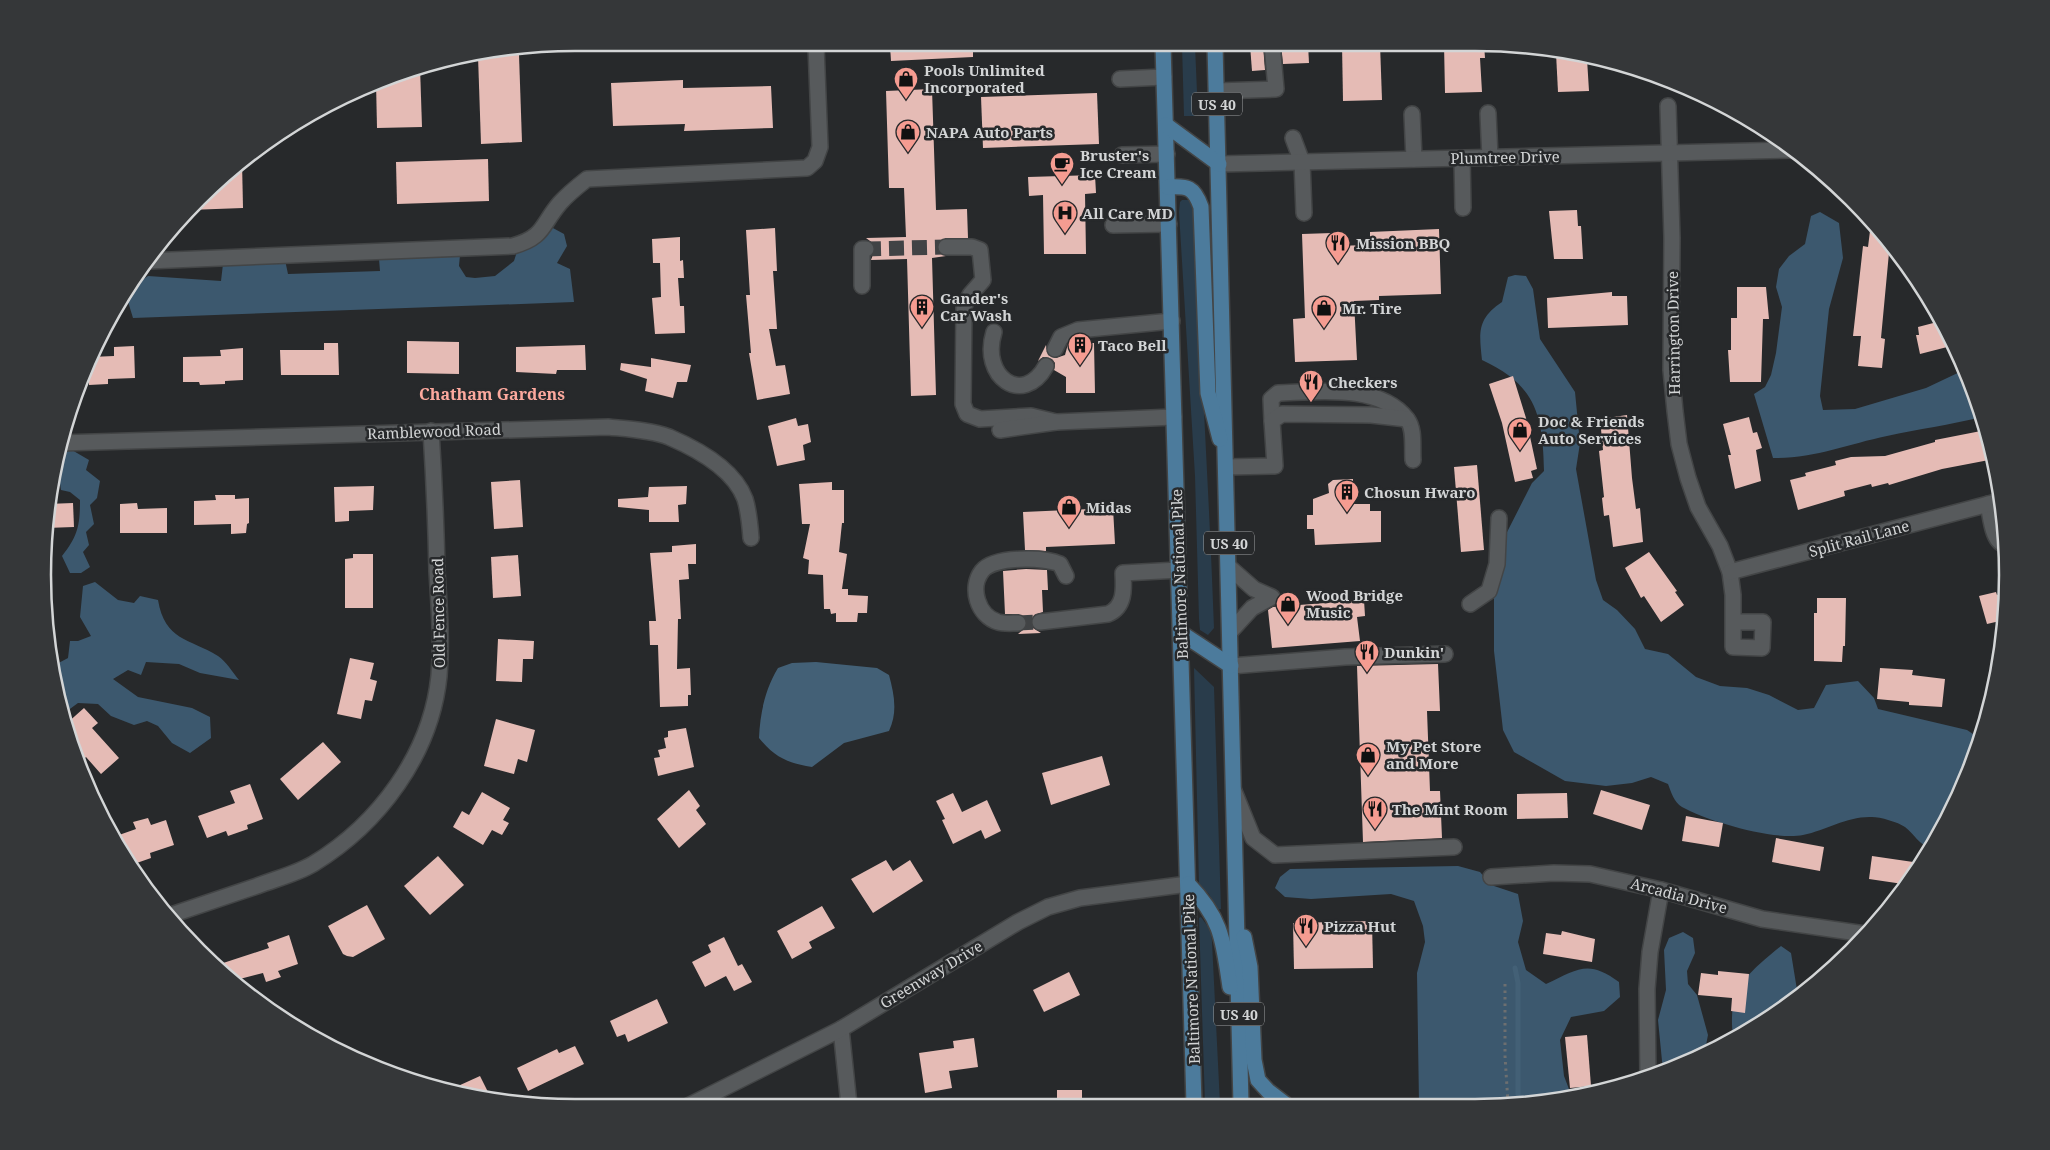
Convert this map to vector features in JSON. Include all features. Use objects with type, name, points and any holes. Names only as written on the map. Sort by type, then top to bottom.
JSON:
[{"type":"main road","name":"Baltimore National Pike","points":[[1164,51],[1194,1099]]},
{"type":"main road","name":"US 40","points":[[1215,51],[1227,467],[1241,1099]]},
{"type":"main road","points":[[1166,125],[1219,164]]},
{"type":"main road","points":[[1168,188],[1181,186],[1190,189],[1197,194],[1201,207],[1208,393],[1227,467]]},
{"type":"main road","points":[[1180,633],[1231,666]]},
{"type":"main road","points":[[1188,884],[1213,914],[1222,936],[1240,1060]]},
{"type":"main road","points":[[1235,891],[1250,966],[1254,1060],[1258,1080],[1278,1099]]},
{"type":"street","points":[[157,260],[513,246],[529,242],[541,232],[560,202],[586,179],[797,171],[807,168],[815,161],[820,147],[816,51]]},
{"type":"street","points":[[1217,91],[1276,89],[1273,51]]},
{"type":"street","points":[[1120,79],[1164,78]]},
{"type":"street","name":"Harrington Drive","points":[[1668,106],[1671,370],[1680,444],[1698,507],[1720,546],[1730,572],[1733,622]]},
{"type":"street","points":[[1488,112],[1490,158]]},
{"type":"street","points":[[1412,114],[1414,160]]},
{"type":"street","points":[[1293,138],[1302,162],[1304,213]]},
{"type":"street","name":"Plumtree Drive","points":[[1219,164],[1781,150]]},
{"type":"street","points":[[1122,155],[1167,154]]},
{"type":"street","points":[[1462,158],[1463,208]]},
{"type":"street","points":[[1112,225],[1169,224]]},
{"type":"street","points":[[946,247],[972,247],[980,250],[982,257],[983,280],[979,287],[970,295],[964,306],[962,390],[963,404],[967,414],[980,419],[1031,416],[1056,422]]},
{"type":"street","points":[[862,286],[860,254],[862,249],[866,249]]},
{"type":"street","points":[[1055,349],[1060,337],[1078,330],[1172,321]]},
{"type":"street","points":[[994,332],[990,344],[990,357],[994,369],[1002,379],[1013,384],[1025,384],[1041,376],[1046,366]]},
{"type":"street","points":[[1227,467],[1275,466],[1271,399],[1278,393],[1355,392],[1390,404],[1407,419],[1412,431],[1413,460]]},
{"type":"street","points":[[1272,421],[1282,414],[1371,415],[1407,419]]},
{"type":"street","points":[[1000,430],[1056,422],[1174,417]]},
{"type":"street","name":"Ramblewood Road","points":[[68,443],[608,427],[646,431],[668,437],[714,462],[733,479],[745,498],[751,538]]},
{"type":"street","name":"Old Fence Road","points":[[175,913],[282,877],[312,864],[341,845],[365,824],[389,798],[414,758],[428,723],[439,677],[440,636],[432,431]]},
{"type":"street","name":"Split Rail Lane","points":[[1730,572],[1993,503]]},
{"type":"street","name":"Split Rail Lane","points":[[1994,511],[1996,539],[1998,541]]},
{"type":"street","points":[[1470,604],[1489,591],[1497,564],[1499,518]]},
{"type":"street","points":[[1018,623],[998,622],[982,612],[977,600],[977,584],[982,570],[999,562],[1047,559],[1060,564],[1066,576]]},
{"type":"street","points":[[1229,567],[1254,589],[1272,598],[1252,608],[1230,632]]},
{"type":"street","points":[[1040,622],[1108,614],[1115,611],[1121,602],[1124,589],[1122,574],[1179,570]]},
{"type":"street","points":[[1231,666],[1345,656],[1445,654]]},
{"type":"street","points":[[1234,791],[1253,838],[1275,855],[1454,847]]},
{"type":"street","name":"Arcadia Drive","points":[[1491,877],[1554,873],[1590,874],[1661,890],[1762,918],[1857,933]]},
{"type":"street","name":"Greenway Drive","points":[[702,1099],[840,1029],[1018,922],[1048,907],[1080,898],[1188,884]]},
{"type":"street","points":[[1648,1069],[1648,980],[1650,952],[1661,890]]},
{"type":"street","points":[[840,1029],[848,1099]]},
{"type":"path","points":[[1504,984],[1508,1098]]},
{"type":"shaded area","points":[[1182,51],[1195,51],[1198,116],[1184,116]]},
{"type":"shaded area","points":[[1182,200],[1189,200],[1195,213],[1214,628],[1208,635],[1200,630],[1199,619],[1195,476],[1179,212]]},
{"type":"shaded area","points":[[1820,212],[1839,223],[1843,258],[1829,309],[1820,396],[1823,410],[1855,409],[1926,388],[1958,373],[1975,419],[1887,436],[1816,454],[1773,458],[1754,394],[1765,387],[1771,375],[1776,353],[1782,307],[1776,287],[1779,269],[1789,256],[1805,244],[1811,216]]},
{"type":"shaded area","points":[[540,221],[564,234],[567,246],[557,263],[570,269],[574,302],[133,318],[128,302],[143,279],[148,276],[221,281],[223,264],[285,260],[288,274],[380,271],[379,259],[461,244],[459,266],[466,277],[495,276],[514,261],[521,239]]},
{"type":"shaded area","points":[[1515,275],[1526,276],[1533,289],[1540,339],[1575,392],[1580,443],[1576,469],[1596,580],[1603,600],[1617,610],[1635,629],[1645,649],[1668,654],[1696,677],[1720,686],[1747,688],[1769,695],[1798,710],[1814,708],[1826,685],[1858,681],[1874,698],[1878,709],[1967,730],[1973,734],[1959,775],[1945,807],[1924,844],[1902,825],[1875,817],[1863,817],[1846,821],[1803,835],[1775,835],[1741,828],[1707,818],[1682,807],[1675,800],[1668,784],[1651,777],[1632,783],[1606,786],[1565,781],[1514,752],[1503,730],[1494,651],[1494,598],[1503,540],[1532,483],[1544,471],[1541,434],[1533,404],[1525,391],[1514,380],[1482,360],[1480,334],[1484,320],[1502,302],[1508,277]]},
{"type":"shaded area","points":[[67,447],[89,460],[86,470],[100,481],[97,498],[90,505],[94,524],[86,532],[89,545],[83,552],[90,567],[81,573],[70,573],[62,556],[72,542],[77,530],[80,500],[70,492],[61,490],[60,482]]},
{"type":"shaded area","points":[[95,582],[118,600],[134,603],[140,596],[158,600],[161,613],[172,631],[218,656],[227,664],[239,680],[200,673],[179,664],[146,662],[141,675],[128,670],[113,679],[138,697],[192,708],[210,717],[211,738],[190,753],[172,743],[158,726],[147,721],[134,725],[111,716],[98,704],[78,703],[69,710],[59,663],[68,658],[70,641],[78,641],[91,636],[80,617],[83,586]]},
{"type":"shaded area","points":[[816,662],[877,668],[889,675],[894,696],[894,717],[889,731],[844,743],[812,767],[796,764],[776,755],[759,738],[764,702],[773,676],[778,668],[792,663]]},
{"type":"shaded area","points":[[1194,668],[1214,687],[1221,909],[1217,910],[1209,894],[1199,885]]},
{"type":"shaded area","points":[[1458,866],[1480,872],[1491,885],[1518,894],[1523,921],[1518,942],[1526,970],[1546,984],[1583,969],[1599,971],[1619,982],[1620,997],[1604,1011],[1571,1017],[1560,1040],[1564,1076],[1569,1090],[1509,1098],[1419,1099],[1417,973],[1425,942],[1423,926],[1414,901],[1391,894],[1311,899],[1285,897],[1275,888],[1280,877],[1290,869]]},
{"type":"shaded area","points":[[1201,917],[1211,931],[1220,1099],[1205,1099],[1199,918]]},
{"type":"shaded area","points":[[1683,932],[1693,938],[1695,953],[1687,971],[1688,984],[1697,995],[1708,1035],[1706,1045],[1662,1064],[1658,1020],[1666,990],[1664,950],[1669,938]]},
{"type":"shaded area","points":[[1781,946],[1791,953],[1797,989],[1733,1031],[1733,1006],[1737,994],[1749,974]]},
{"type":"building","points":[[890,51],[973,51],[973,57],[891,61]]},
{"type":"building","points":[[1250,51],[1263,51],[1265,70],[1252,71]]},
{"type":"building","points":[[1282,51],[1308,51],[1309,63],[1283,64]]},
{"type":"building","points":[[1342,51],[1380,51],[1382,100],[1343,101]]},
{"type":"building","points":[[1444,51],[1485,51],[1485,58],[1480,58],[1482,92],[1445,93]]},
{"type":"building","points":[[519,55],[522,142],[481,144],[478,60]]},
{"type":"building","points":[[1556,58],[1587,63],[1589,91],[1558,92]]},
{"type":"building","points":[[420,75],[422,127],[377,128],[376,91]]},
{"type":"building","points":[[683,80],[683,88],[771,86],[773,128],[684,131],[685,124],[613,126],[611,83]]},
{"type":"building","points":[[932,89],[936,210],[967,209],[968,238],[946,238],[938,243],[938,252],[946,256],[932,258],[936,395],[911,396],[907,259],[871,260],[875,249],[874,244],[866,238],[906,237],[904,188],[889,188],[886,91]]},
{"type":"building","points":[[1097,93],[1099,144],[983,148],[981,97]]},
{"type":"building","points":[[488,159],[489,201],[397,204],[396,162]]},
{"type":"building","points":[[242,171],[243,208],[201,210]]},
{"type":"building","points":[[1095,175],[1096,193],[1085,194],[1086,254],[1044,254],[1043,195],[1029,196],[1028,177]]},
{"type":"building","points":[[1577,210],[1578,226],[1581,226],[1583,259],[1554,259],[1549,211]]},
{"type":"building","points":[[775,228],[777,271],[773,271],[777,329],[769,329],[776,366],[785,365],[790,394],[757,400],[749,353],[751,353],[746,295],[750,295],[746,230]]},
{"type":"building","points":[[1439,229],[1441,294],[1379,296],[1379,300],[1354,301],[1357,360],[1295,362],[1293,319],[1305,318],[1302,234],[1332,233],[1332,246],[1370,245],[1370,232]]},
{"type":"building","points":[[1870,231],[1889,254],[1881,338],[1885,339],[1882,368],[1858,366],[1861,336],[1853,336],[1863,246],[1868,247]]},
{"type":"building","points":[[680,237],[680,261],[683,260],[684,278],[678,278],[680,306],[684,306],[685,333],[655,334],[652,298],[661,297],[660,263],[653,263],[652,239]]},
{"type":"building","points":[[1737,287],[1766,287],[1769,319],[1763,319],[1761,382],[1730,382],[1728,350],[1731,350],[1731,318],[1737,318]]},
{"type":"building","points":[[1612,292],[1612,296],[1627,296],[1628,325],[1548,328],[1547,298]]},
{"type":"building","points":[[1934,323],[1947,347],[1920,354],[1916,335],[1919,335],[1918,327]]},
{"type":"building","points":[[407,341],[459,342],[459,374],[407,373]]},
{"type":"building","points":[[324,343],[338,343],[339,375],[281,375],[280,350],[324,350]]},
{"type":"building","name":"Taco Bell","points":[[1094,343],[1095,393],[1066,393],[1066,377],[1054,370],[1055,363],[1052,359],[1043,357],[1038,361],[1046,345],[1048,355],[1056,358],[1065,355],[1068,344]]},
{"type":"building","points":[[585,345],[586,370],[557,370],[556,374],[516,372],[516,347]]},
{"type":"building","points":[[134,346],[135,378],[108,379],[108,384],[89,385],[89,380],[99,357],[114,356],[114,347]]},
{"type":"building","points":[[243,348],[243,380],[225,381],[225,384],[200,385],[199,382],[183,382],[183,357],[221,356],[220,350]]},
{"type":"building","points":[[651,358],[691,365],[687,382],[677,382],[673,398],[645,391],[647,379],[620,370],[621,363],[651,367]]},
{"type":"building","points":[[1513,376],[1526,418],[1537,469],[1531,471],[1533,478],[1515,482],[1502,423],[1489,384]]},
{"type":"building","points":[[1627,415],[1632,478],[1636,509],[1640,508],[1643,542],[1613,547],[1609,515],[1604,516],[1602,498],[1604,497],[1599,451],[1603,450],[1600,419]]},
{"type":"building","points":[[1749,417],[1753,433],[1757,432],[1762,448],[1756,450],[1761,481],[1735,489],[1728,455],[1731,455],[1723,424]]},
{"type":"building","points":[[796,418],[798,426],[808,424],[811,442],[803,445],[805,460],[777,466],[768,426]]},
{"type":"building","points":[[1979,431],[1986,461],[1942,469],[1889,485],[1888,483],[1872,487],[1871,484],[1844,491],[1845,496],[1798,510],[1790,480],[1806,476],[1805,473],[1836,465],[1835,461],[1851,457],[1885,456],[1935,442],[1935,440]]},
{"type":"building","points":[[1477,465],[1484,550],[1461,552],[1454,467]]},
{"type":"building","name":"Chosun Hwaro","points":[[1353,479],[1353,504],[1370,504],[1370,511],[1381,511],[1381,542],[1315,545],[1314,529],[1307,529],[1307,515],[1313,515],[1313,499],[1329,493],[1328,484],[1333,480]]},
{"type":"building","points":[[520,480],[523,527],[494,529],[491,482]]},
{"type":"building","points":[[832,482],[832,490],[844,490],[844,523],[842,523],[839,552],[847,554],[842,589],[848,589],[848,595],[868,596],[867,613],[858,613],[857,622],[836,622],[836,613],[831,614],[830,609],[824,609],[823,575],[808,574],[809,560],[803,558],[810,524],[802,524],[799,484]]},
{"type":"building","points":[[374,486],[373,510],[349,511],[349,521],[335,522],[334,487]]},
{"type":"building","points":[[687,486],[686,504],[678,505],[679,522],[649,522],[649,510],[618,507],[618,499],[648,497],[649,487]]},
{"type":"building","points":[[215,495],[235,495],[235,499],[249,498],[249,523],[247,524],[246,533],[231,534],[231,524],[194,525],[194,501],[216,500]]},
{"type":"building","points":[[73,503],[74,527],[54,528],[56,504]]},
{"type":"building","points":[[137,503],[138,509],[167,508],[167,533],[120,533],[120,504]]},
{"type":"building","name":"Midas","points":[[1113,508],[1115,544],[1046,547],[1046,551],[1025,550],[1023,512]]},
{"type":"building","points":[[696,544],[696,564],[688,564],[689,579],[679,580],[681,619],[678,619],[677,669],[690,668],[691,695],[688,695],[688,706],[660,707],[658,645],[650,645],[649,621],[656,621],[650,553],[672,552],[672,546]]},
{"type":"building","points":[[1649,552],[1677,591],[1675,592],[1684,605],[1661,622],[1644,596],[1641,598],[1625,568]]},
{"type":"building","points":[[353,554],[373,554],[373,608],[345,608],[345,559],[353,558]]},
{"type":"building","points":[[518,555],[521,596],[493,598],[491,557]]},
{"type":"building","points":[[1047,570],[1048,590],[1042,590],[1043,612],[1034,615],[1031,623],[1033,628],[1041,633],[1018,634],[1026,627],[1026,618],[1018,614],[1005,614],[1003,571]]},
{"type":"building","points":[[1996,592],[1998,595],[1996,622],[1987,624],[1979,596]]},
{"type":"building","points":[[1817,598],[1846,598],[1845,646],[1843,646],[1842,662],[1814,661],[1814,613],[1817,613]]},
{"type":"building","points":[[1364,600],[1365,616],[1357,617],[1360,641],[1272,648],[1268,610],[1273,607]]},
{"type":"building","points":[[498,639],[534,641],[533,659],[523,659],[522,682],[496,681]]},
{"type":"building","points":[[350,658],[374,663],[370,679],[377,681],[372,701],[365,700],[361,719],[337,714]]},
{"type":"building","points":[[1438,664],[1440,711],[1427,711],[1430,791],[1440,791],[1442,838],[1363,842],[1357,666]]},
{"type":"building","points":[[1880,668],[1913,670],[1912,675],[1945,679],[1942,707],[1909,705],[1909,702],[1877,699]]},
{"type":"building","points":[[84,708],[98,723],[92,728],[119,758],[101,774],[86,757],[85,758],[72,719]]},
{"type":"building","points":[[496,719],[535,730],[527,762],[518,759],[514,774],[484,766]]},
{"type":"building","points":[[686,728],[694,767],[658,776],[654,758],[660,757],[658,750],[666,748],[664,738],[668,737],[668,731]]},
{"type":"building","points":[[323,742],[341,762],[298,800],[280,779]]},
{"type":"building","points":[[1102,756],[1110,785],[1051,805],[1042,773]]},
{"type":"building","points":[[250,784],[263,819],[247,825],[248,829],[228,836],[226,831],[207,838],[198,816],[235,803],[230,791]]},
{"type":"building","points":[[689,790],[700,806],[696,810],[706,824],[679,848],[657,819]]},
{"type":"building","points":[[1601,790],[1650,805],[1642,830],[1593,814]]},
{"type":"building","points":[[482,792],[510,808],[503,820],[509,823],[502,835],[492,830],[483,845],[453,827],[462,811],[469,815]]},
{"type":"building","points":[[953,793],[962,812],[987,800],[1001,831],[985,839],[981,830],[953,844],[942,820],[945,819],[936,801]]},
{"type":"building","points":[[1567,793],[1568,818],[1517,819],[1517,794]]},
{"type":"building","points":[[1686,816],[1723,823],[1719,847],[1682,841]]},
{"type":"building","points":[[148,818],[151,825],[166,820],[174,845],[150,853],[151,858],[138,863],[120,835],[136,829],[133,822]]},
{"type":"building","points":[[1776,838],[1824,847],[1820,871],[1772,862]]},
{"type":"building","points":[[438,856],[464,885],[430,915],[404,886]]},
{"type":"building","points":[[1872,856],[1913,862],[1898,883],[1869,879]]},
{"type":"building","points":[[886,860],[893,871],[910,860],[923,881],[873,913],[851,879]]},
{"type":"building","points":[[367,905],[385,939],[353,957],[347,956],[343,954],[328,926]]},
{"type":"building","points":[[822,906],[835,928],[809,942],[812,948],[792,959],[777,931]]},
{"type":"building","points":[[1372,921],[1373,968],[1294,969],[1293,923]]},
{"type":"building","points":[[1562,931],[1595,939],[1592,962],[1543,954],[1546,933],[1561,935]]},
{"type":"building","points":[[289,935],[298,964],[278,971],[281,977],[266,982],[263,973],[241,979],[224,963],[269,948],[267,943]]},
{"type":"building","points":[[724,937],[738,966],[742,964],[752,982],[734,991],[726,976],[705,987],[692,962],[711,952],[708,945]]},
{"type":"building","points":[[1718,971],[1749,974],[1745,1013],[1731,1011],[1732,998],[1698,995],[1701,973],[1718,975]]},
{"type":"building","points":[[1069,972],[1080,995],[1044,1012],[1033,990]]},
{"type":"building","points":[[657,999],[668,1023],[628,1042],[625,1034],[617,1037],[610,1021]]},
{"type":"building","points":[[1587,1035],[1591,1086],[1570,1088],[1565,1037]]},
{"type":"building","points":[[974,1038],[978,1067],[949,1071],[952,1088],[925,1093],[919,1053],[954,1048],[953,1041]]},
{"type":"building","points":[[575,1046],[584,1064],[528,1091],[517,1068],[557,1049],[559,1053]]},
{"type":"building","points":[[480,1076],[488,1091],[473,1089],[459,1086]]},
{"type":"building","points":[[1057,1090],[1082,1090],[1082,1099],[1057,1099]]},
{"type":"waterway","points":[[1515,968],[1518,983],[1518,1097]]},
{"type":"tunnel","points":[[866,249],[946,247]]},
{"type":"tunnel","points":[[1018,623],[1040,622]]},
{"type":"place","name":"Pools Unlimited Incorporated","points":[[906,100]]},
{"type":"place","name":"NAPA Auto Parts","points":[[908,153]]},
{"type":"place","name":"Bruster's Ice Cream","points":[[1062,185]]},
{"type":"place","name":"All Care MD","points":[[1065,234]]},
{"type":"place","name":"Mission BBQ","points":[[1338,264]]},
{"type":"place","name":"Gander's Car Wash","points":[[922,328]]},
{"type":"place","name":"Mr. Tire","points":[[1324,329]]},
{"type":"place","name":"Taco Bell","points":[[1080,366]]},
{"type":"place","name":"Checkers","points":[[1311,403]]},
{"type":"place","name":"Doc & Friends Auto Services","points":[[1520,451]]},
{"type":"place","name":"Chosun Hwaro","points":[[1347,513]]},
{"type":"place","name":"Midas","points":[[1069,528]]},
{"type":"place","name":"Wood Bridge Music","points":[[1288,625]]},
{"type":"place","name":"Dunkin'","points":[[1367,673]]},
{"type":"place","name":"My Pet Store and More","points":[[1368,776]]},
{"type":"place","name":"The Mint Room","points":[[1375,830]]},
{"type":"place","name":"Pizza Hut","points":[[1306,947]]},
{"type":"district","name":"Chatham Gardens","points":[[492,394]]}]
